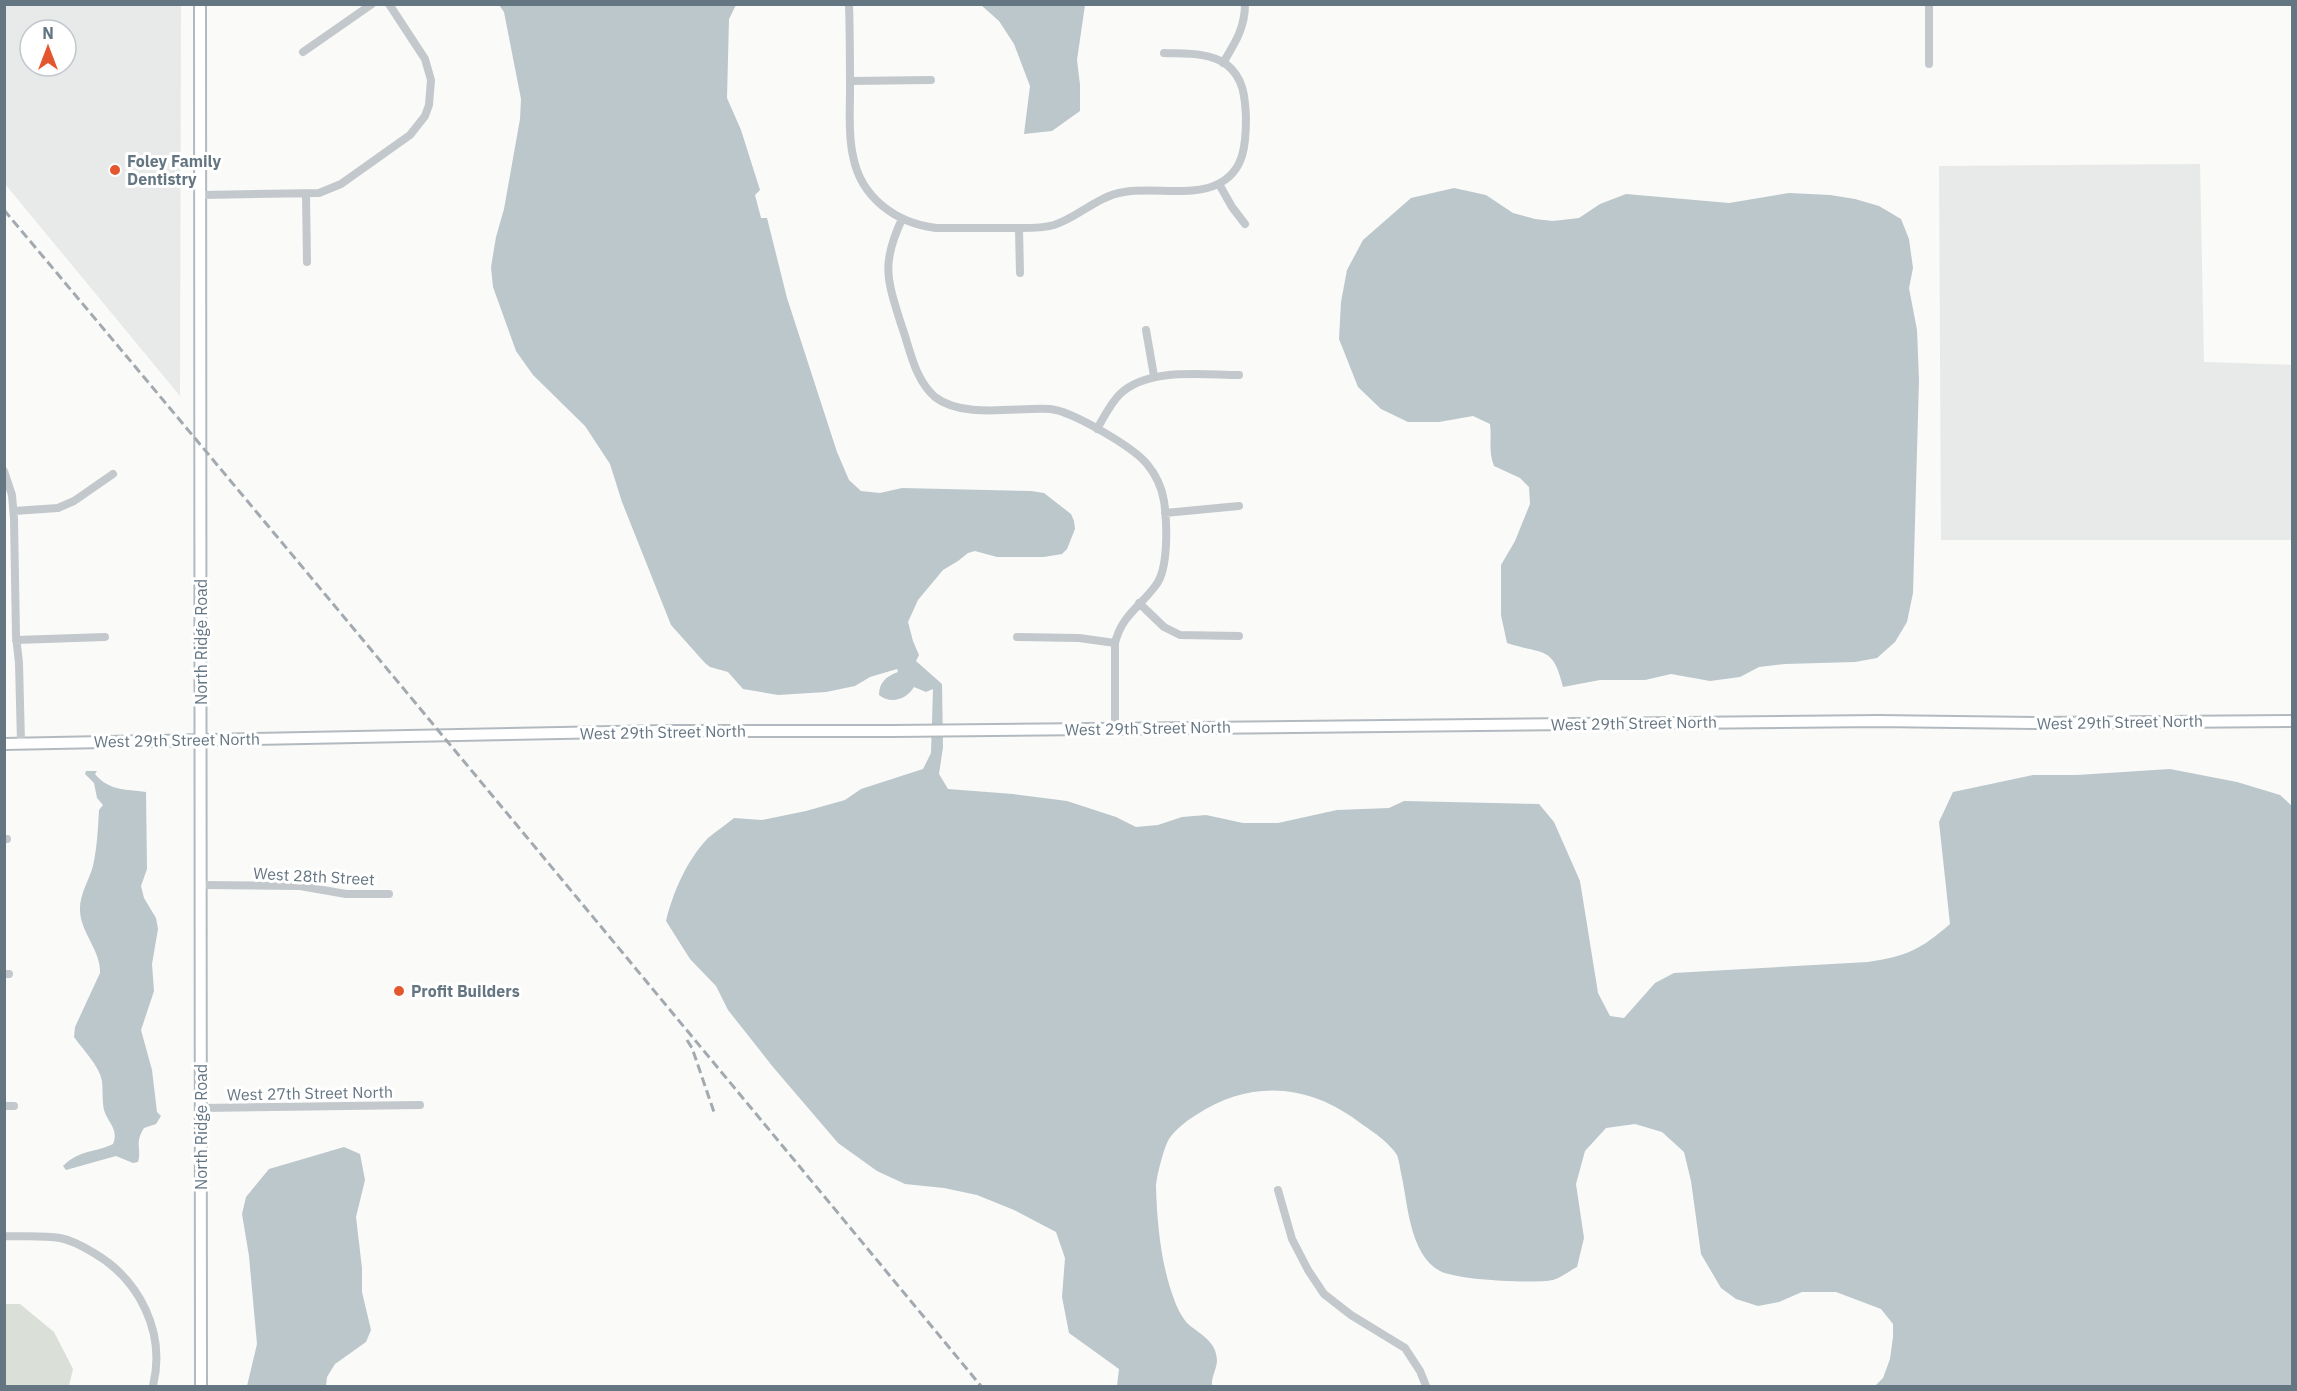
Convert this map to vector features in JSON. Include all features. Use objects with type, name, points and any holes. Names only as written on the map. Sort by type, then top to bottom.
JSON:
[{"type":"main road","name":"North Ridge Road","points":[[200,4],[201,1386]]},
{"type":"main road","name":"West 29th Street North","points":[[4,744],[652,731],[908,731],[1878,721],[1957,723],[2292,721]]},
{"type":"street","points":[[303,52],[372,4]]},
{"type":"street","points":[[201,195],[319,194],[341,184],[410,135],[425,116],[432,92],[429,69],[421,51],[389,4]]},
{"type":"street","points":[[849,4],[851,143],[857,171],[879,204],[902,219],[922,226],[1019,228],[1052,225],[1105,197],[1120,192],[1199,190],[1219,184],[1235,171],[1243,155],[1246,140],[1243,88],[1232,70],[1223,63],[1204,55],[1164,53]]},
{"type":"street","points":[[1223,63],[1244,26],[1245,4]]},
{"type":"street","points":[[1929,4],[1929,64]]},
{"type":"street","points":[[850,81],[931,80]]},
{"type":"street","points":[[1219,184],[1245,224]]},
{"type":"street","points":[[306,195],[307,261]]},
{"type":"street","points":[[902,219],[888,259],[889,287],[917,371],[928,390],[945,403],[965,409],[1051,409],[1073,415],[1128,448],[1147,463],[1161,488],[1165,513],[1164,566],[1156,585],[1122,623],[1115,643],[1115,728]]},
{"type":"street","points":[[1019,228],[1020,273]]},
{"type":"street","points":[[1146,330],[1154,376]]},
{"type":"street","points":[[1097,429],[1121,393],[1141,380],[1154,376],[1239,375]]},
{"type":"street","points":[[4,471],[14,510],[16,640],[21,743]]},
{"type":"street","points":[[14,510],[58,508],[74,501],[112,474]]},
{"type":"street","points":[[1165,513],[1239,506]]},
{"type":"street","points":[[1139,603],[1164,627],[1180,635],[1239,636]]},
{"type":"street","points":[[16,640],[105,637]]},
{"type":"street","points":[[1017,637],[1079,638],[1115,643]]},
{"type":"street","name":"West 28th Street","points":[[202,885],[300,886],[346,894],[389,894]]},
{"type":"street","name":"West 27th Street North","points":[[201,1107],[420,1105]]},
{"type":"street","points":[[1278,1190],[1292,1239],[1324,1294],[1405,1348],[1420,1371],[1426,1386]]},
{"type":"street","points":[[4,1236],[60,1238],[73,1242],[110,1262],[130,1282],[153,1325],[157,1352],[153,1386]]},
{"type":"shaded area","points":[[4,5],[181,5],[180,396],[5,184]]},
{"type":"shaded area","points":[[499,5],[736,5],[729,19],[727,98],[741,130],[760,190],[755,195],[761,218],[767,218],[787,298],[837,452],[849,480],[861,491],[880,493],[902,488],[1031,491],[1044,493],[1071,514],[1075,529],[1067,549],[1062,554],[1044,557],[997,557],[975,551],[968,553],[943,570],[918,600],[908,622],[919,655],[916,661],[942,684],[943,747],[939,774],[948,789],[1067,801],[1116,817],[1136,827],[1158,825],[1182,817],[1206,815],[1243,823],[1278,823],[1337,810],[1389,808],[1404,801],[1539,804],[1554,822],[1580,881],[1598,993],[1610,1016],[1624,1018],[1655,983],[1674,973],[1868,962],[1912,951],[1930,940],[1950,924],[1939,822],[1953,792],[2033,775],[2077,775],[2170,769],[2237,782],[2280,795],[2292,806],[2292,1386],[1875,1386],[1883,1378],[1890,1359],[1893,1337],[1893,1324],[1881,1309],[1836,1292],[1802,1292],[1779,1302],[1758,1306],[1736,1299],[1721,1288],[1701,1254],[1691,1181],[1684,1152],[1662,1132],[1635,1124],[1606,1128],[1585,1151],[1576,1184],[1584,1238],[1577,1267],[1553,1280],[1530,1282],[1449,1274],[1440,1271],[1430,1263],[1416,1240],[1408,1213],[1397,1155],[1390,1146],[1343,1111],[1323,1101],[1302,1094],[1260,1091],[1238,1095],[1217,1103],[1192,1117],[1177,1129],[1165,1149],[1156,1187],[1160,1244],[1166,1272],[1175,1302],[1183,1318],[1214,1347],[1217,1360],[1212,1386],[1117,1386],[1119,1369],[1069,1333],[1062,1297],[1065,1258],[1056,1232],[1014,1210],[977,1195],[944,1188],[905,1184],[877,1171],[838,1143],[728,1010],[716,986],[690,959],[666,921],[687,866],[708,838],[734,818],[762,820],[806,811],[845,800],[861,789],[923,769],[931,753],[933,689],[926,692],[914,687],[907,695],[898,699],[884,698],[879,695],[880,686],[887,678],[898,672],[897,669],[870,677],[855,686],[826,692],[778,695],[743,689],[728,672],[710,667],[705,663],[671,625],[622,502],[610,464],[585,426],[533,375],[516,351],[493,287],[491,267],[504,209],[520,119],[521,99],[504,12]]},
{"type":"shaded area","points":[[981,5],[1085,5],[1077,60],[1080,111],[1052,131],[1024,134],[1030,86],[1014,44],[999,21]]},
{"type":"shaded area","points":[[2200,164],[2204,362],[2292,365],[2292,540],[1941,540],[1939,166]]},
{"type":"shaded area","points":[[1454,188],[1486,195],[1513,213],[1553,221],[1579,218],[1600,204],[1626,194],[1729,203],[1789,193],[1855,199],[1879,206],[1901,219],[1909,239],[1913,268],[1909,288],[1917,330],[1919,380],[1913,593],[1907,622],[1895,642],[1877,658],[1855,662],[1759,667],[1740,677],[1710,681],[1671,674],[1645,680],[1600,680],[1563,687],[1551,658],[1538,651],[1507,643],[1501,615],[1501,565],[1515,541],[1530,504],[1529,487],[1520,478],[1494,466],[1490,424],[1473,416],[1439,422],[1408,422],[1381,409],[1358,387],[1339,339],[1341,302],[1347,270],[1363,240],[1411,198]]},
{"type":"shaded area","points":[[86,771],[97,771],[95,774],[106,784],[146,792],[147,869],[141,886],[144,898],[156,918],[158,929],[152,964],[154,991],[141,1030],[152,1070],[157,1112],[161,1116],[156,1124],[144,1128],[141,1133],[138,1162],[133,1163],[116,1156],[66,1170],[63,1166],[75,1157],[113,1144],[115,1134],[104,1110],[100,1075],[94,1063],[74,1037],[75,1027],[100,973],[97,957],[81,919],[80,911],[83,894],[93,866],[99,810],[103,805],[97,798],[94,783],[85,774]]},
{"type":"shaded area","points":[[344,1147],[360,1154],[365,1180],[356,1217],[362,1268],[362,1292],[371,1330],[366,1342],[335,1364],[327,1377],[326,1386],[247,1386],[257,1344],[249,1256],[242,1214],[246,1197],[269,1169]]},
{"type":"shaded area","points":[[4,1304],[20,1304],[54,1332],[73,1369],[69,1386],[5,1386]]},
{"type":"railway","points":[[4,210],[981,1386]]},
{"type":"railway","points":[[687,1040],[692,1048],[714,1112]]},
{"type":"place","name":"Foley Family Dentistry","points":[[115,170]]},
{"type":"place","name":"Profit Builders","points":[[399,991]]}]
